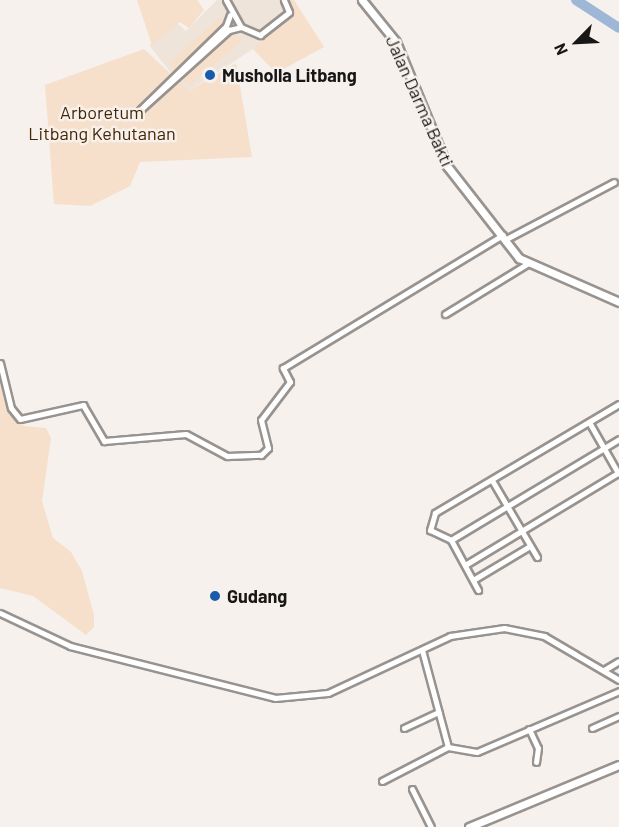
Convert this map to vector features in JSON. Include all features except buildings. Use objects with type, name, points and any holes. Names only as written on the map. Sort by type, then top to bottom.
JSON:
[{"type":"street","points":[[226,0],[231,15],[241,27]]},
{"type":"street","points":[[228,28],[241,27],[261,35],[289,12],[284,0]]},
{"type":"street","name":"Jalan Darma Bakti","points":[[362,0],[396,42],[447,166],[504,237],[527,264],[619,302]]},
{"type":"street","points":[[177,76],[140,110],[228,28],[231,15]]},
{"type":"street","points":[[0,363],[11,408],[20,419],[83,405],[104,441],[186,434],[227,456],[261,455],[268,448],[261,420],[290,382],[283,368],[504,237],[614,182]]},
{"type":"street","points":[[445,314],[527,264]]},
{"type":"street","points":[[478,590],[451,540],[432,533],[432,517],[619,404]]},
{"type":"street","points":[[465,565],[618,472],[589,422]]},
{"type":"street","points":[[451,540],[619,439]]},
{"type":"street","points":[[493,482],[537,557]]},
{"type":"street","points":[[473,580],[530,546]]},
{"type":"street","points":[[0,613],[70,646],[282,698],[342,689],[459,634],[520,629],[544,636],[619,680]]},
{"type":"street","points":[[422,650],[448,747]]},
{"type":"street","points":[[604,670],[619,662]]},
{"type":"street","points":[[382,781],[448,747],[477,752],[619,691]]},
{"type":"street","points":[[404,728],[439,712]]},
{"type":"street","points":[[592,728],[619,716]]},
{"type":"street","points":[[529,729],[538,748],[536,762]]},
{"type":"street","points":[[469,827],[619,765]]},
{"type":"street","points":[[412,789],[431,827]]},
{"type":"shaded area","points":[[217,0],[282,0],[289,12],[253,49],[189,91],[199,109],[149,45],[177,23],[186,31]]},
{"type":"green space","points":[[137,0],[197,0],[204,10],[189,28],[180,22],[152,45]]},
{"type":"green space","points":[[283,0],[294,0],[324,47],[276,73],[253,49],[291,10]]},
{"type":"green space","points":[[220,17],[242,41],[189,86],[169,63]]},
{"type":"green space","name":"Arboretum Litbang Kehutanan","points":[[144,49],[189,91],[236,63],[252,157],[140,162],[130,186],[90,206],[54,204],[45,85]]},
{"type":"green space","points":[[0,381],[7,409],[24,426],[46,428],[51,438],[42,501],[53,538],[71,552],[82,571],[94,615],[94,627],[86,635],[33,596],[0,588]]},
{"type":"waterway","points":[[576,0],[619,28]]},
{"type":"place","name":"Musholla Litbang","points":[[210,75]]},
{"type":"place","name":"Gudang","points":[[215,596]]}]
